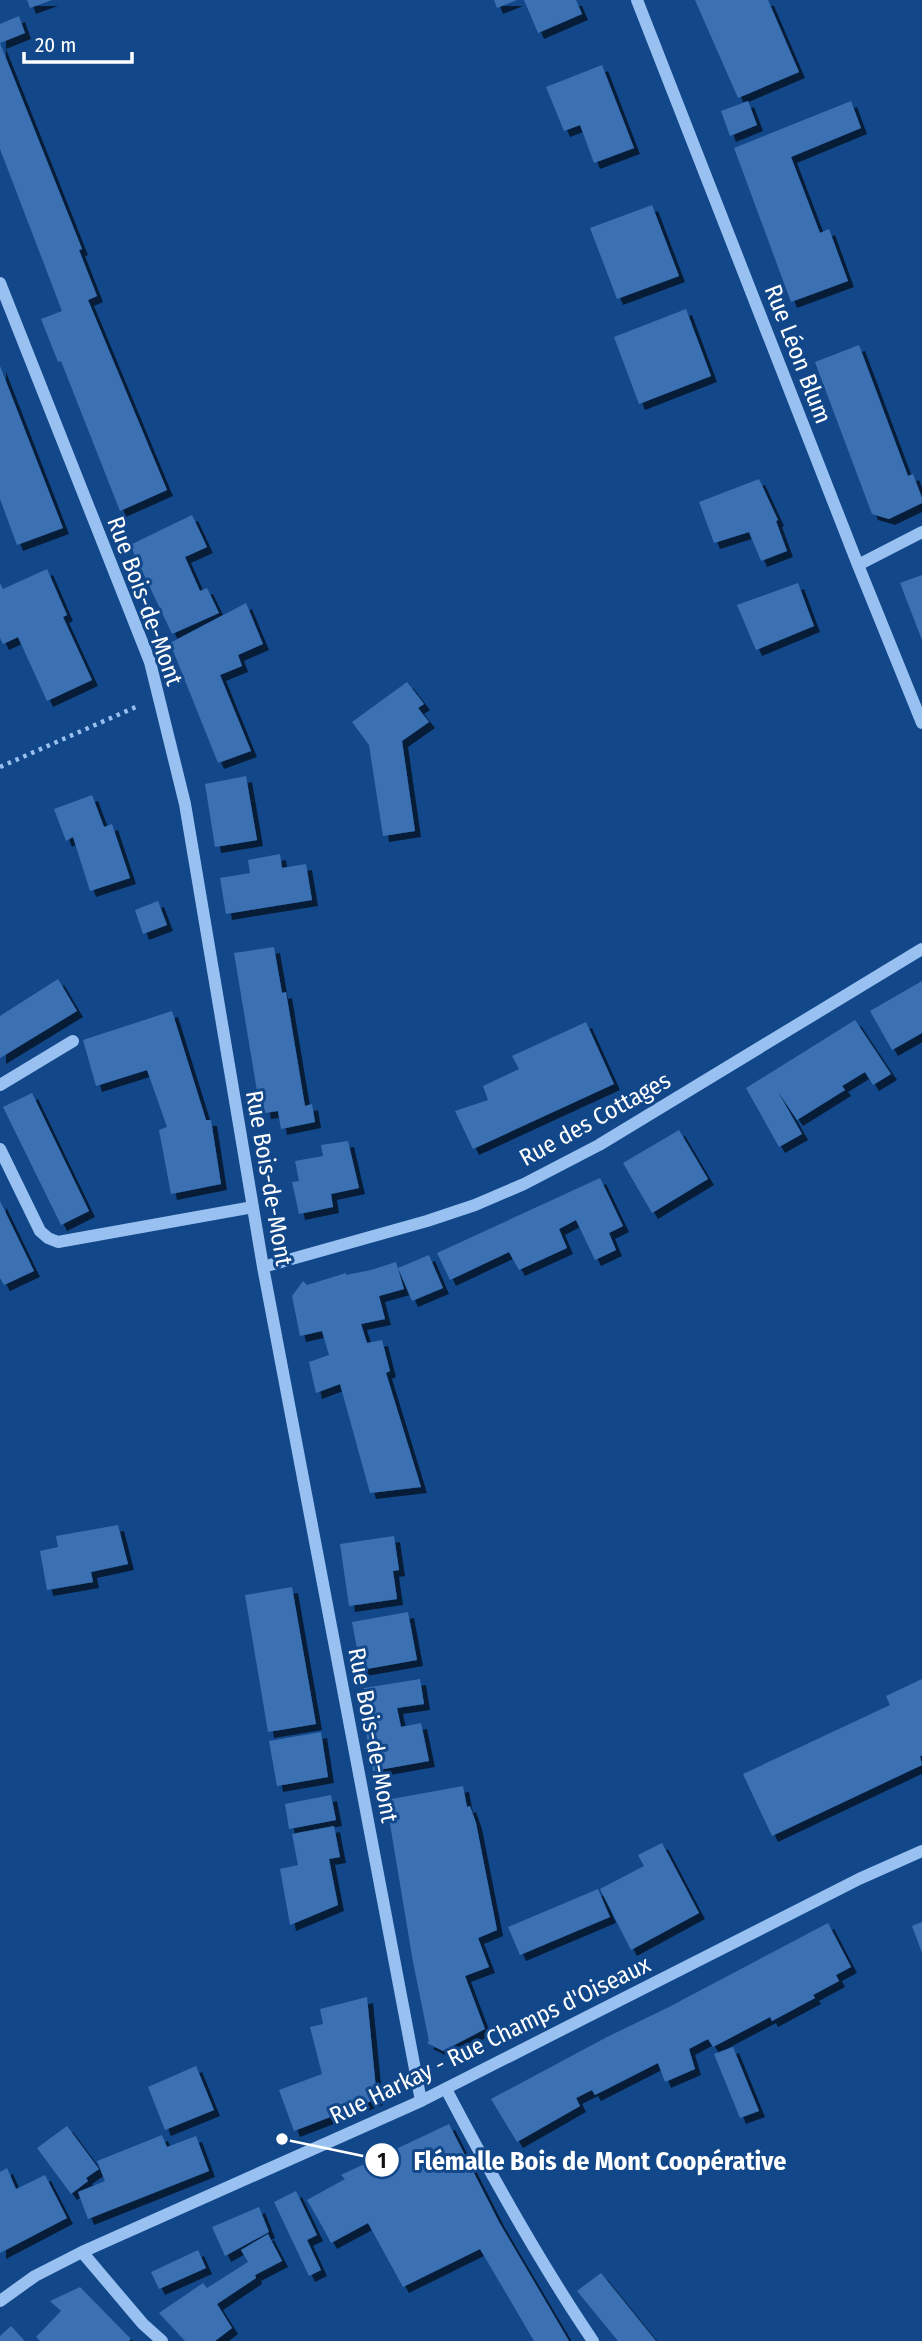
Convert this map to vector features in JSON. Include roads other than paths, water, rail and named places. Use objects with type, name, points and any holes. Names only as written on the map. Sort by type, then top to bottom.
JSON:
[{"type":"street","name":"Rue Léon Blum","points":[[636,0],[922,723]]},
{"type":"street","name":"Rue Bois-de-Mont","points":[[0,283],[150,662],[185,804],[263,1267],[421,2101]]},
{"type":"street","points":[[858,565],[922,532]]},
{"type":"street","name":"Rue des Cottages","points":[[263,1267],[427,1222],[524,1184],[599,1145],[922,949]]},
{"type":"street","points":[[0,1085],[72,1041]]},
{"type":"street","points":[[0,1149],[40,1231],[58,1242],[253,1207]]},
{"type":"street","name":"Rue Harkay - Rue Champs d'Oiseaux","points":[[0,2301],[36,2276],[82,2252],[421,2101],[859,1879],[922,1851]]},
{"type":"street","points":[[446,2089],[514,2214],[565,2300],[593,2341]]},
{"type":"street","points":[[82,2252],[143,2324],[162,2341]]},
{"type":"place","name":"Flémalle Bois de Mont Coopérative","points":[[282,2139]]}]
